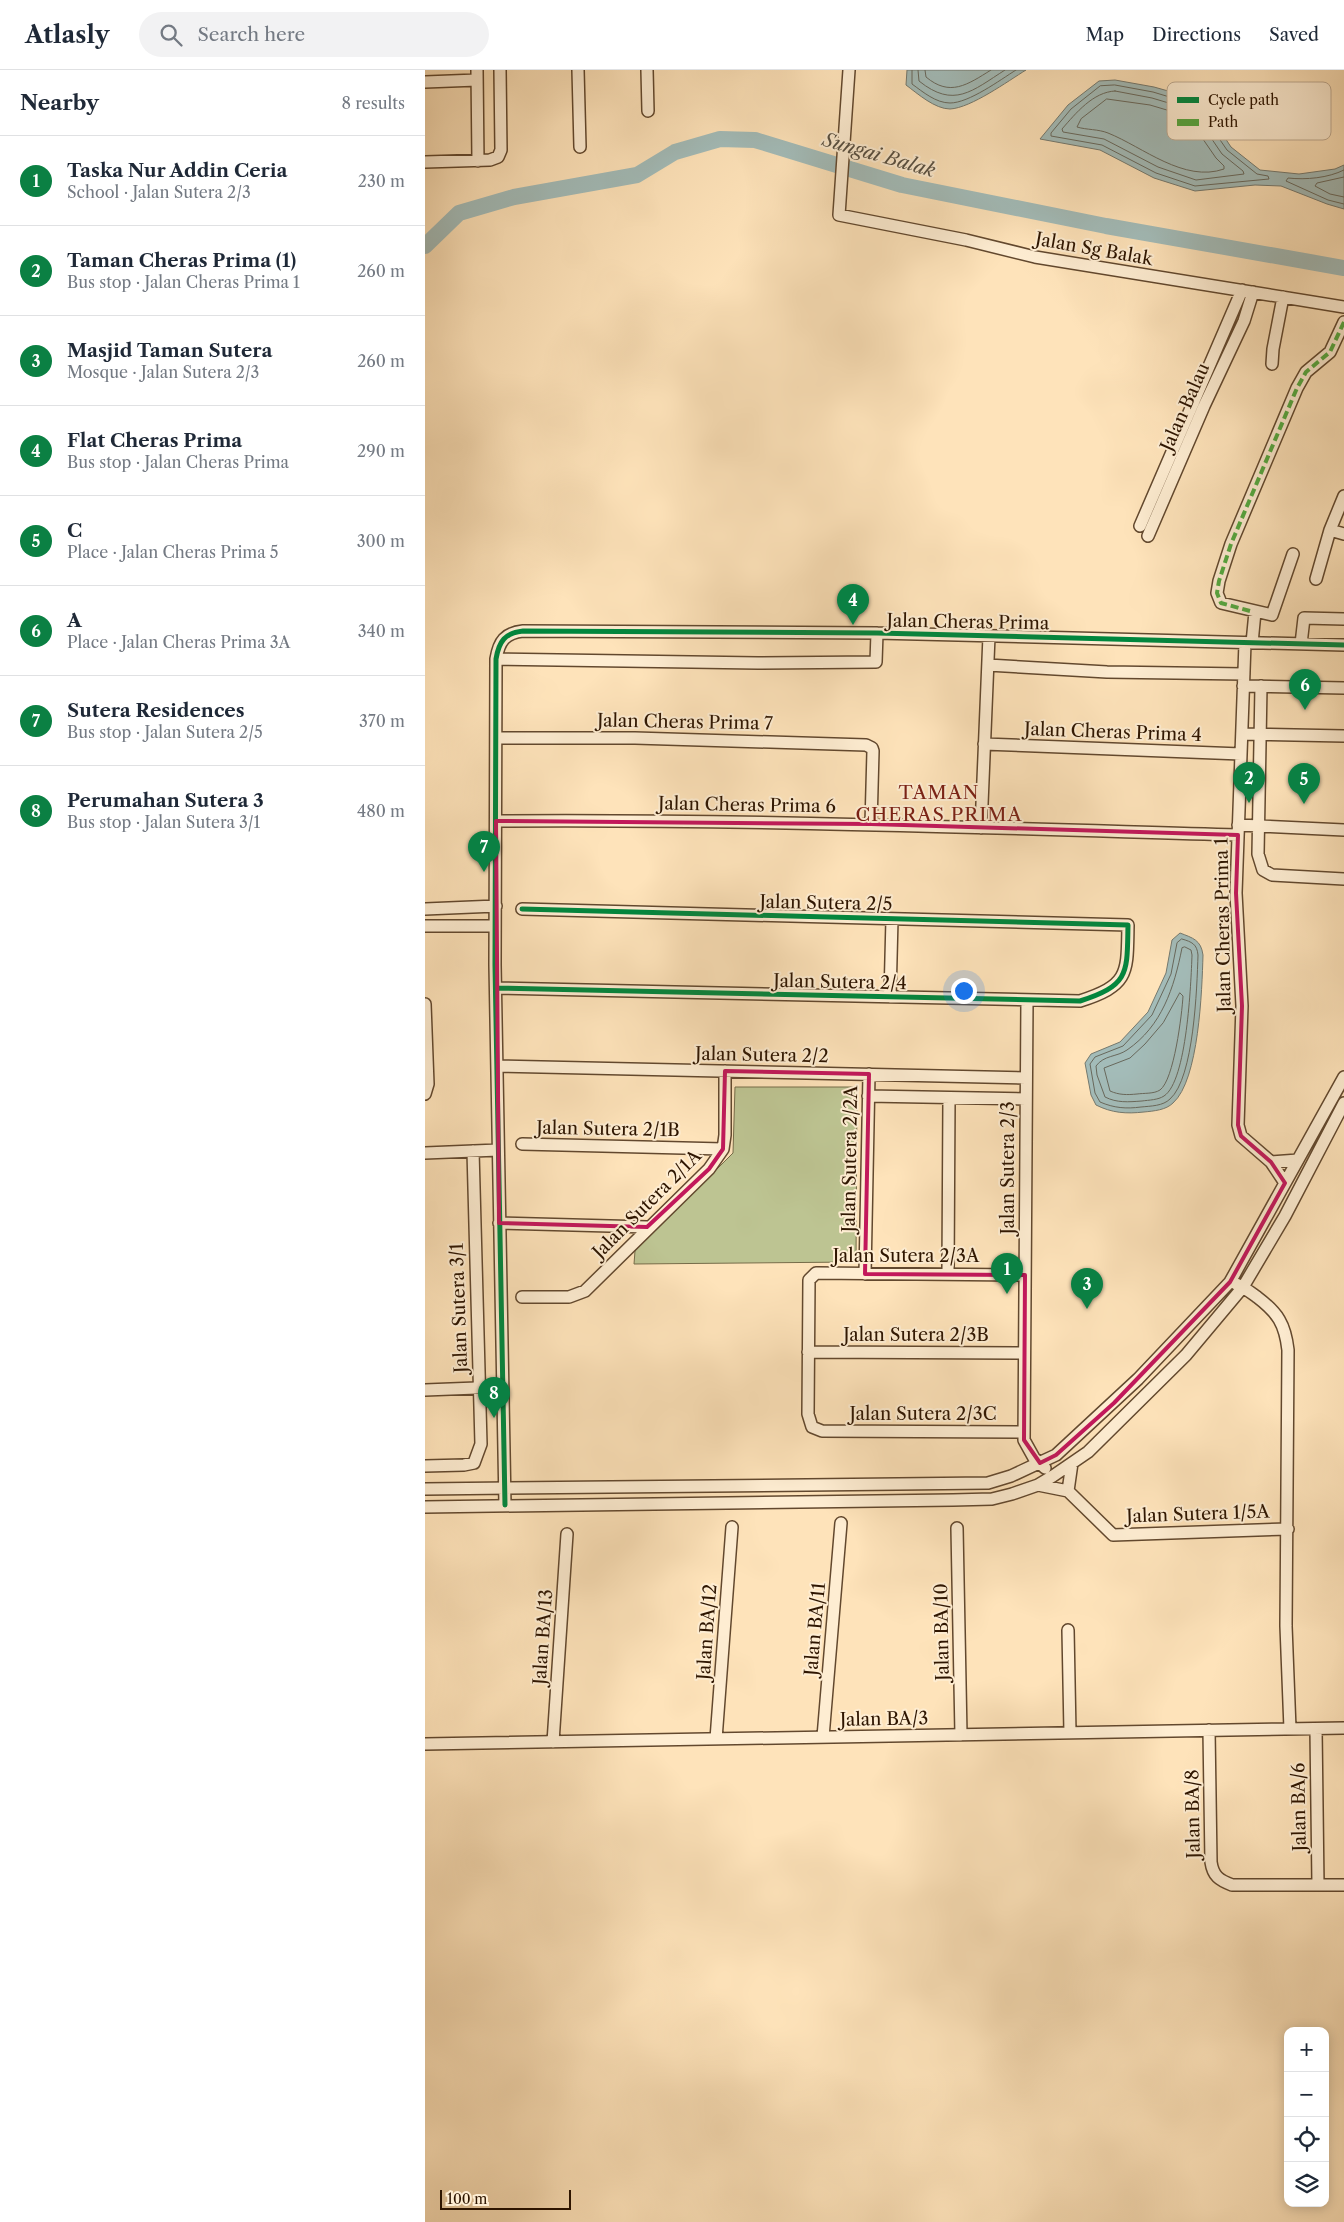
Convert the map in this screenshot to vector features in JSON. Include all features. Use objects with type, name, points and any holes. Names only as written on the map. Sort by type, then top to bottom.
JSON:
[{"type":"street","points":[[425,162],[479,161],[498,157],[501,150],[500,70]]},
{"type":"street","points":[[578,70],[580,147]]},
{"type":"street","points":[[647,70],[648,111]]},
{"type":"street","name":"Jalan Sg Balak","points":[[849,70],[839,215],[966,240],[1035,257],[1162,279],[1344,306]]},
{"type":"street","points":[[425,82],[477,75],[479,161]]},
{"type":"street","points":[[1140,526],[1248,291]]},
{"type":"street","name":"Jalan Balau","points":[[1148,536],[1244,321],[1248,291]]},
{"type":"street","points":[[1272,364],[1283,297]]},
{"type":"street","points":[[1293,554],[1272,615],[1255,614],[1221,603],[1217,593],[1219,581],[1231,544],[1297,388],[1306,372],[1330,352],[1344,322]]},
{"type":"street","points":[[1315,579],[1330,530],[1344,496]]},
{"type":"street","points":[[1330,530],[1344,534]]},
{"type":"street","name":"Jalan Cheras Prima 1","points":[[1255,614],[1243,686],[1238,830],[1236,893],[1242,1006],[1238,1125],[1241,1136],[1271,1162],[1285,1183]]},
{"type":"street","points":[[1302,634],[1304,618],[1344,619]]},
{"type":"street","name":"Jalan Cheras Prima","points":[[496,659],[498,647],[503,639],[511,632],[523,631],[877,633],[1250,640],[1302,634],[1344,645]]},
{"type":"street","points":[[505,1505],[495,926],[496,659],[758,663],[876,662],[877,633]]},
{"type":"street","points":[[981,828],[989,636]]},
{"type":"street","points":[[988,665],[1107,672],[1244,674]]},
{"type":"street","points":[[1243,686],[1344,688]]},
{"type":"street","points":[[1261,686],[1258,854],[1263,870],[1272,875],[1344,879]]},
{"type":"street","points":[[1242,734],[1344,736]]},
{"type":"street","name":"Jalan Cheras Prima 7","points":[[496,738],[747,740],[867,745],[872,748],[871,824]]},
{"type":"street","name":"Jalan Cheras Prima 4","points":[[984,744],[1241,754]]},
{"type":"street","name":"Jalan Cheras Prima 6","points":[[496,820],[633,820],[981,828],[1238,830],[1260,826],[1344,830]]},
{"type":"street","points":[[425,909],[495,906]]},
{"type":"street","name":"Jalan Sutera 2/5","points":[[522,909],[1128,925]]},
{"type":"street","points":[[890,997],[892,919]]},
{"type":"street","name":"Jalan Sutera 2/4","points":[[496,988],[1080,1001],[1115,986],[1123,976],[1127,962],[1128,925]]},
{"type":"street","points":[[425,926],[495,926]]},
{"type":"street","name":"Jalan Sutera 2/3","points":[[1027,1000],[1024,1432],[1027,1448],[1053,1476]]},
{"type":"street","points":[[425,1004],[428,1084],[426,1094]]},
{"type":"street","name":"Jalan Sutera 2/2","points":[[497,1066],[1026,1078]]},
{"type":"street","name":"Jalan Sutera 2/1A","points":[[522,1297],[577,1295],[585,1291],[647,1227],[709,1169],[723,1149],[725,1135],[725,1071]]},
{"type":"street","name":"Jalan Sutera 2/2A","points":[[865,1274],[869,1074]]},
{"type":"street","points":[[425,1489],[988,1482],[1011,1476],[1040,1463],[1057,1455],[1114,1404],[1230,1282],[1344,1077]]},
{"type":"street","points":[[868,1096],[1026,1099]]},
{"type":"street","points":[[948,1274],[949,1098]]},
{"type":"street","points":[[425,1507],[992,1499],[1038,1485],[1088,1452],[1186,1355],[1243,1287],[1285,1216],[1344,1103]]},
{"type":"street","name":"Jalan Sutera 2/1B","points":[[522,1144],[723,1149]]},
{"type":"street","points":[[425,1153],[498,1150]]},
{"type":"street","name":"Jalan Sutera 3/1","points":[[425,1466],[474,1463],[479,1454],[481,1444],[473,1151]]},
{"type":"street","points":[[1271,1162],[1298,1160]]},
{"type":"street","points":[[499,1223],[647,1227]]},
{"type":"street","name":"Jalan Sutera 2/3A","points":[[809,1352],[809,1280],[816,1273],[1025,1275]]},
{"type":"street","points":[[1230,1282],[1243,1287],[1272,1309],[1281,1321],[1286,1335],[1289,1370],[1286,1626],[1290,1729]]},
{"type":"street","name":"Jalan Sutera 2/3B","points":[[809,1352],[1024,1353]]},
{"type":"street","name":"Jalan Sutera 2/3C","points":[[809,1352],[808,1414],[812,1426],[823,1431],[1024,1432]]},
{"type":"street","points":[[425,1390],[502,1387]]},
{"type":"street","points":[[1038,1485],[1068,1491],[1071,1463]]},
{"type":"street","name":"Jalan Sutera 1/5A","points":[[1068,1491],[1113,1535],[1287,1529]]},
{"type":"street","name":"Jalan BA/11","points":[[823,1737],[841,1523]]},
{"type":"street","name":"Jalan BA/12","points":[[716,1739],[732,1527]]},
{"type":"street","name":"Jalan BA/10","points":[[957,1528],[961,1735]]},
{"type":"street","name":"Jalan BA/13","points":[[553,1742],[567,1534]]},
{"type":"street","points":[[1068,1630],[1069,1733]]},
{"type":"street","name":"Jalan BA/6","points":[[1316,1728],[1318,1885]]},
{"type":"street","name":"Jalan BA/3","points":[[425,1744],[1344,1728]]},
{"type":"street","name":"Jalan BA/8","points":[[1209,1730],[1211,1862],[1213,1873],[1221,1881],[1232,1885],[1318,1885]]},
{"type":"street","points":[[1318,1885],[1344,1885]]},
{"type":"highlighted area","points":[[496,821],[871,824],[1238,835],[1236,893],[1242,1006],[1238,1125],[1241,1136],[1271,1162],[1285,1183],[1230,1282],[1114,1403],[1056,1455],[1040,1463],[1024,1440],[1025,1275],[865,1274],[869,1074],[725,1071],[723,1149],[709,1169],[647,1227],[499,1223]]},
{"type":"green space","points":[[735,1087],[857,1087],[856,1262],[634,1264],[635,1251],[733,1153]]},
{"type":"water","points":[[907,70],[1026,70],[979,99],[950,109],[938,107],[906,85]]},
{"type":"water","points":[[1115,80],[1167,91],[1167,140],[1226,140],[1231,147],[1260,170],[1299,174],[1335,169],[1344,165],[1344,209],[1281,186],[1255,185],[1195,191],[1154,178],[1100,150],[1040,139],[1068,105],[1099,81]]},
{"type":"water","points":[[1180,933],[1198,943],[1203,955],[1202,990],[1194,1055],[1189,1075],[1182,1091],[1173,1103],[1156,1111],[1125,1113],[1108,1110],[1096,1105],[1091,1095],[1085,1063],[1091,1054],[1120,1042],[1148,1012],[1166,973],[1172,940]]},
{"type":"waterway","name":"Sungai Balak","points":[[425,246],[459,213],[514,197],[637,175],[675,152],[720,139],[755,140],[902,185],[1106,226],[1344,268]]},
{"type":"marked path","points":[[1250,611],[1221,603],[1217,593],[1231,544],[1297,388],[1306,372],[1330,352],[1344,322]]},
{"type":"cycle path","points":[[505,1505],[495,965],[496,659],[499,647],[504,639],[507,636],[523,631],[877,633],[1344,645]]},
{"type":"cycle path","points":[[496,988],[1080,1001],[1096,995],[1117,983],[1126,966],[1127,955],[1128,925],[522,909]]},
{"type":"place","name":"Flat Cheras Prima","points":[[853,625]]},
{"type":"place","name":"A","points":[[1305,710]]},
{"type":"place","name":"Taman Cheras Prima (1)","points":[[1249,803]]},
{"type":"place","name":"C","points":[[1304,804]]},
{"type":"place","name":"Sutera Residences","points":[[484,872]]},
{"type":"place","name":"Taska Nur Addin Ceria","points":[[1007,1294]]},
{"type":"place","name":"Masjid Taman Sutera","points":[[1087,1309]]},
{"type":"place","name":"Perumahan Sutera 3","points":[[494,1418]]},
{"type":"district","name":"TAMAN CHERAS PRIMA","points":[[939,803]]}]
